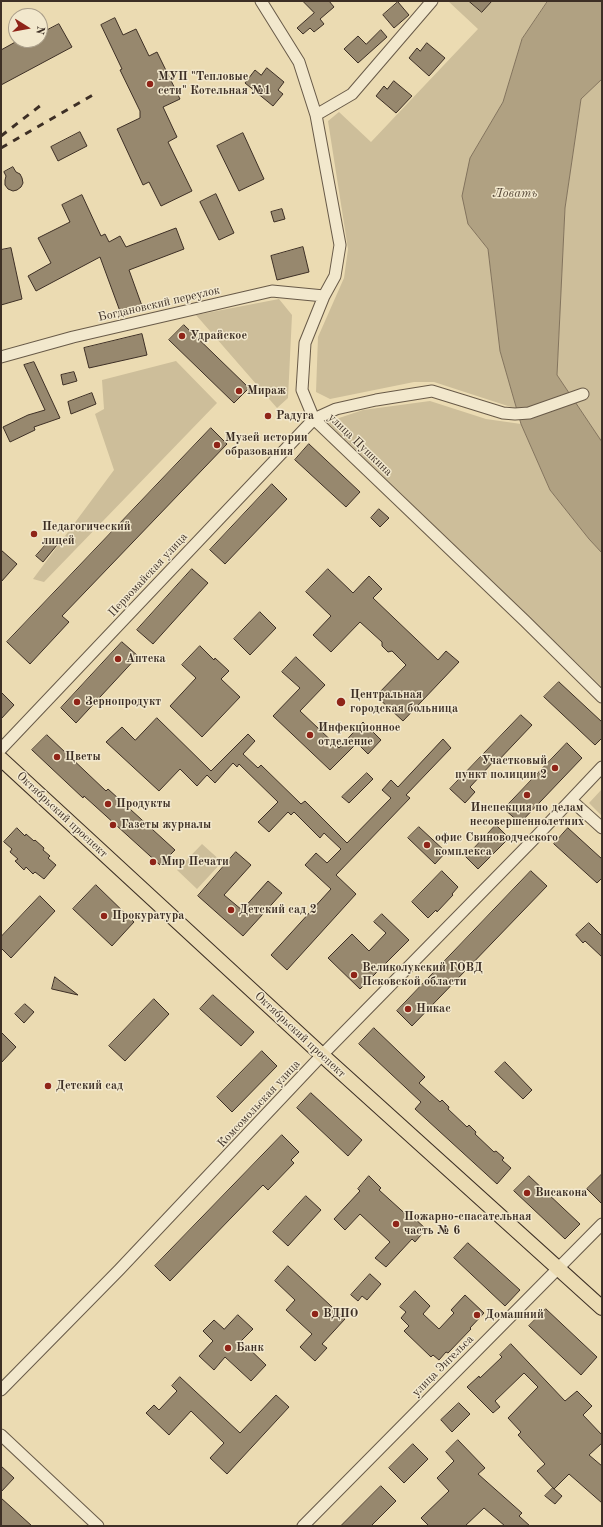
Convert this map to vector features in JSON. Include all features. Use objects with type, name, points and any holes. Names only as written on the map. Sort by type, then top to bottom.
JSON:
[{"type":"main road","name":"Октябрьский проспект","points":[[1,759],[322,1055],[602,1308]]},
{"type":"street","name":"улица Пушкина","points":[[261,1],[299,62],[316,115],[340,245],[336,276],[324,296],[305,343],[302,390],[314,419],[525,621],[602,697]]},
{"type":"street","points":[[316,115],[352,94],[432,1]]},
{"type":"street","name":"Богдановский переулок","points":[[1,357],[73,337],[272,291],[324,296]]},
{"type":"street","points":[[314,419],[336,409],[376,400],[432,391],[503,413],[516,414],[529,414],[582,394]]},
{"type":"street","name":"Первомайская улица","points":[[1,749],[314,419]]},
{"type":"street","name":"Комсомольская улица","points":[[1,1390],[119,1270],[322,1055],[602,767]]},
{"type":"street","points":[[571,800],[602,828]]},
{"type":"street","name":"улица Энгельса","points":[[303,1526],[602,1224]]},
{"type":"street","points":[[1,1435],[98,1526]]},
{"type":"shaded area","points":[[448,1],[548,1],[522,39],[503,102],[470,158],[468,224],[488,249],[500,351],[517,409],[434,382],[414,382],[330,399],[316,392],[318,337],[344,278],[348,249],[328,121],[339,112],[371,142],[478,29]]},
{"type":"shaded area","points":[[602,79],[602,442],[557,375],[565,208],[581,99]]},
{"type":"shaded area","points":[[279,299],[292,315],[288,398],[277,408],[196,315]]},
{"type":"shaded area","points":[[176,361],[217,403],[44,582],[33,579],[114,470],[95,414],[104,409],[102,380]]},
{"type":"shaded area","points":[[430,401],[486,419],[521,424],[550,490],[602,553],[602,687],[327,422],[363,410]]},
{"type":"shaded area","points":[[602,789],[602,816],[589,803]]},
{"type":"shaded area","points":[[202,844],[222,862],[197,889],[177,870]]},
{"type":"water","name":"Ловать","points":[[548,1],[602,1],[602,79],[581,99],[565,208],[557,375],[602,442],[602,553],[550,490],[521,424],[500,351],[488,249],[468,224],[462,196],[470,158],[503,102],[522,39]]},
{"type":"building","points":[[303,1],[329,1],[334,7],[320,19],[324,24],[314,32],[310,28],[303,34],[297,28],[314,13]]},
{"type":"building","points":[[469,1],[492,1],[482,12]]},
{"type":"building","points":[[398,2],[409,15],[394,28],[383,15]]},
{"type":"building","points":[[115,18],[123,35],[136,29],[149,56],[157,52],[180,99],[163,107],[177,137],[168,142],[192,191],[161,206],[149,182],[143,185],[117,129],[140,118],[140,111],[120,70],[122,69],[101,25]]},
{"type":"building","points":[[59,24],[72,47],[1,85],[1,50],[8,46],[8,48],[48,48],[48,30]]},
{"type":"building","points":[[381,30],[387,37],[358,63],[344,49],[358,36],[366,44]]},
{"type":"building","points":[[427,43],[445,58],[429,76],[409,58],[417,48],[420,51]]},
{"type":"building","points":[[267,68],[284,82],[278,90],[283,94],[273,106],[245,83],[255,70],[261,75]]},
{"type":"building","points":[[394,81],[412,96],[396,113],[376,96],[384,86],[387,89]]},
{"type":"building","points":[[80,132],[87,146],[58,161],[51,147]]},
{"type":"building","points":[[243,133],[264,179],[239,191],[217,146]]},
{"type":"building","points":[[13,167],[16,172],[20,174],[23,183],[21,187],[13,191],[8,189],[5,185],[6,176],[4,172]]},
{"type":"building","points":[[216,194],[234,233],[219,240],[200,202]]},
{"type":"building","points":[[82,195],[101,236],[105,234],[109,242],[120,236],[126,247],[176,228],[184,249],[129,270],[142,306],[121,314],[100,257],[36,291],[28,276],[51,263],[38,238],[70,222],[62,205]]},
{"type":"building","points":[[282,209],[285,219],[274,222],[271,212]]},
{"type":"building","points":[[303,247],[309,272],[277,280],[271,256]]},
{"type":"building","points":[[11,248],[22,299],[1,305],[1,250]]},
{"type":"building","points":[[184,325],[249,388],[234,403],[169,340]]},
{"type":"building","points":[[142,334],[147,355],[89,368],[84,348]]},
{"type":"building","points":[[34,362],[60,418],[34,427],[35,430],[10,442],[3,427],[28,415],[45,410],[24,365]]},
{"type":"building","points":[[74,372],[77,381],[63,385],[61,375]]},
{"type":"building","points":[[92,393],[96,404],[71,414],[68,402]]},
{"type":"building","points":[[211,428],[227,444],[62,616],[69,622],[30,664],[7,642]]},
{"type":"building","points":[[309,444],[360,492],[346,507],[295,460]]},
{"type":"building","points":[[272,484],[287,499],[225,564],[210,550]]},
{"type":"building","points":[[379,509],[389,518],[380,527],[371,518]]},
{"type":"building","points":[[50,540],[57,545],[43,562],[36,556]]},
{"type":"building","points":[[1,550],[17,564],[1,582]]},
{"type":"building","points":[[192,569],[208,583],[153,644],[137,630]]},
{"type":"building","points":[[328,569],[353,593],[369,576],[382,589],[373,598],[438,660],[446,651],[459,662],[403,721],[376,696],[406,665],[392,651],[388,652],[382,646],[382,642],[360,622],[331,652],[313,635],[331,616],[306,592]]},
{"type":"building","points":[[260,612],[276,628],[250,655],[234,639]]},
{"type":"building","points":[[122,642],[138,656],[76,723],[61,708]]},
{"type":"building","points":[[200,646],[214,660],[215,658],[229,671],[221,679],[240,697],[202,737],[170,706],[196,678],[182,665]]},
{"type":"building","points":[[296,657],[325,685],[300,711],[339,748],[363,722],[381,740],[368,754],[357,743],[330,770],[273,716],[300,688],[282,672]]},
{"type":"building","points":[[559,682],[602,722],[602,738],[595,745],[544,697]]},
{"type":"building","points":[[1,692],[14,705],[1,719]]},
{"type":"building","points":[[521,715],[532,725],[496,763],[494,761],[470,787],[475,792],[465,803],[450,789]]},
{"type":"building","points":[[157,718],[211,771],[248,734],[255,741],[243,754],[258,768],[261,765],[301,804],[305,801],[347,843],[391,798],[382,790],[391,780],[398,787],[443,739],[451,748],[406,795],[410,798],[336,875],[356,894],[287,970],[271,955],[331,889],[305,865],[316,853],[327,863],[341,849],[324,833],[320,838],[294,812],[291,815],[288,812],[269,832],[258,822],[278,802],[239,764],[237,767],[233,763],[215,783],[207,775],[197,786],[180,769],[159,791],[106,742],[122,727],[135,740]]},
{"type":"building","points":[[47,735],[106,791],[108,789],[175,850],[160,865],[84,796],[83,798],[32,750]]},
{"type":"building","points":[[567,743],[582,758],[520,823],[504,809]]},
{"type":"building","points":[[367,773],[373,779],[349,803],[342,797]]},
{"type":"building","points":[[496,825],[509,838],[478,869],[466,857]]},
{"type":"building","name":"офис Свиноводческого комплекса","points":[[419,827],[446,852],[435,864],[408,838]]},
{"type":"building","points":[[17,828],[25,836],[26,834],[44,848],[43,850],[50,856],[48,858],[56,865],[44,879],[35,872],[33,874],[26,867],[24,870],[15,861],[18,859],[10,852],[12,849],[4,842]]},
{"type":"building","points":[[568,828],[602,859],[602,878],[597,883],[554,844]]},
{"type":"building","points":[[236,852],[251,865],[224,895],[242,910],[268,881],[282,893],[243,936],[198,896]]},
{"type":"building","points":[[442,871],[458,887],[452,894],[453,895],[437,912],[436,910],[428,918],[412,902]]},
{"type":"building","points":[[531,871],[547,886],[412,1026],[397,1011]]},
{"type":"building","name":"Прокуратура","points":[[96,885],[134,922],[112,946],[73,909]]},
{"type":"building","points":[[40,896],[55,911],[11,958],[1,948],[1,937]]},
{"type":"building","points":[[382,914],[409,940],[360,989],[328,958],[352,934],[369,951],[386,933],[374,922]]},
{"type":"building","points":[[589,923],[602,936],[602,957],[585,941],[583,943],[576,935]]},
{"type":"building","points":[[55,977],[78,995],[52,989]]},
{"type":"building","points":[[213,995],[254,1032],[241,1046],[200,1009]]},
{"type":"building","points":[[154,999],[169,1014],[125,1061],[109,1046]]},
{"type":"building","points":[[25,1004],[34,1012],[24,1023],[15,1014]]},
{"type":"building","points":[[374,1028],[425,1077],[419,1083],[440,1102],[442,1100],[449,1107],[448,1109],[467,1127],[469,1125],[476,1132],[475,1134],[494,1152],[496,1151],[504,1158],[502,1160],[511,1168],[497,1184],[415,1109],[421,1102],[359,1044]]},
{"type":"building","points":[[1,1032],[16,1047],[1,1063]]},
{"type":"building","points":[[262,1051],[277,1066],[232,1112],[217,1097]]},
{"type":"building","points":[[505,1062],[532,1090],[523,1099],[495,1072]]},
{"type":"building","points":[[311,1093],[362,1140],[348,1156],[297,1108]]},
{"type":"building","points":[[282,1135],[299,1152],[291,1160],[294,1163],[268,1190],[263,1185],[170,1281],[155,1266]]},
{"type":"building","points":[[602,1174],[602,1204],[587,1189]]},
{"type":"building","name":"Пожарно-спасательная часть № 6","points":[[369,1176],[381,1188],[379,1190],[411,1219],[413,1217],[426,1229],[415,1242],[412,1239],[386,1267],[375,1258],[390,1242],[360,1214],[345,1230],[334,1219],[360,1191],[358,1189]]},
{"type":"building","points":[[529,1176],[580,1224],[565,1239],[514,1191]]},
{"type":"building","points":[[306,1196],[321,1210],[288,1246],[273,1232]]},
{"type":"building","points":[[468,1243],[520,1290],[505,1306],[454,1258]]},
{"type":"building","name":"ВДПО","points":[[288,1266],[345,1319],[322,1344],[327,1348],[315,1361],[300,1347],[312,1334],[286,1310],[295,1300],[275,1281]]},
{"type":"building","points":[[370,1274],[381,1284],[367,1300],[362,1296],[358,1301],[351,1295]]},
{"type":"building","points":[[415,1291],[430,1306],[423,1314],[439,1329],[454,1313],[451,1310],[465,1295],[484,1313],[470,1328],[471,1329],[448,1353],[446,1352],[439,1360],[433,1355],[431,1357],[404,1331],[409,1326],[401,1318],[406,1312],[400,1307]]},
{"type":"building","points":[[546,1309],[597,1357],[581,1375],[529,1326]]},
{"type":"building","name":"Банк","points":[[238,1315],[253,1329],[241,1341],[266,1365],[251,1381],[225,1357],[214,1370],[199,1356],[213,1341],[203,1331],[214,1320],[224,1329]]},
{"type":"building","points":[[511,1344],[565,1401],[577,1391],[592,1406],[583,1415],[602,1435],[602,1443],[589,1455],[602,1466],[602,1503],[569,1474],[554,1489],[537,1471],[545,1464],[518,1435],[521,1432],[508,1418],[538,1387],[524,1373],[495,1401],[500,1407],[493,1413],[467,1387],[479,1376],[480,1378],[502,1357],[500,1355]]},
{"type":"building","points":[[180,1377],[240,1433],[276,1395],[289,1407],[227,1474],[210,1458],[224,1443],[191,1411],[169,1435],[146,1413],[154,1405],[159,1410],[177,1391],[172,1386]]},
{"type":"building","points":[[459,1403],[470,1414],[452,1432],[441,1420]]},
{"type":"building","points":[[458,1440],[485,1468],[478,1474],[522,1513],[519,1516],[530,1526],[505,1526],[484,1508],[465,1526],[429,1526],[421,1518],[449,1491],[437,1478],[454,1461],[446,1452]]},
{"type":"building","points":[[413,1444],[428,1459],[404,1483],[389,1468]]},
{"type":"building","points":[[1,1466],[14,1478],[1,1492]]},
{"type":"building","points":[[381,1486],[396,1501],[371,1526],[341,1526]]},
{"type":"building","points":[[553,1488],[562,1496],[555,1504],[545,1496]]},
{"type":"building","points":[[1,1498],[32,1526],[1,1526]]},
{"type":"railway","points":[[1,148],[98,92]]},
{"type":"railway","points":[[1,136],[45,102]]},
{"type":"place","name":"МУП \"Тепловые сети\" Котельная №1","points":[[150,84]]},
{"type":"place","name":"Удрайское","points":[[182,336]]},
{"type":"place","name":"Мираж","points":[[239,391]]},
{"type":"place","name":"Радуга","points":[[268,416]]},
{"type":"place","name":"Музей истории образования","points":[[217,445]]},
{"type":"place","name":"Педагогический лицей","points":[[34,534]]},
{"type":"place","name":"Аптека","points":[[118,659]]},
{"type":"place","name":"Зернопродукт","points":[[77,702]]},
{"type":"place","name":"Центральная городская больница","points":[[341,702]]},
{"type":"place","name":"Инфекционное отделение","points":[[310,735]]},
{"type":"place","name":"Цветы","points":[[57,757]]},
{"type":"place","name":"Участковый пункт полиции 2","points":[[555,768]]},
{"type":"place","name":"Инспекция по делам несовершеннолетних","points":[[527,795]]},
{"type":"place","name":"Продукты","points":[[108,804]]},
{"type":"place","name":"Газеты журналы","points":[[113,825]]},
{"type":"place","name":"офис Свиноводческого комплекса","points":[[427,845]]},
{"type":"place","name":"Мир Печати","points":[[153,862]]},
{"type":"place","name":"Детский сад 2","points":[[231,910]]},
{"type":"place","name":"Прокуратура","points":[[104,916]]},
{"type":"place","name":"Великолукский ГОВД Псковской области","points":[[354,975]]},
{"type":"place","name":"Никас","points":[[408,1009]]},
{"type":"place","name":"Детский сад","points":[[48,1086]]},
{"type":"place","name":"Висакона","points":[[527,1193]]},
{"type":"place","name":"Пожарно-спасательная часть № 6","points":[[396,1224]]},
{"type":"place","name":"ВДПО","points":[[315,1314]]},
{"type":"place","name":"Домашний","points":[[477,1315]]},
{"type":"place","name":"Банк","points":[[228,1348]]}]
